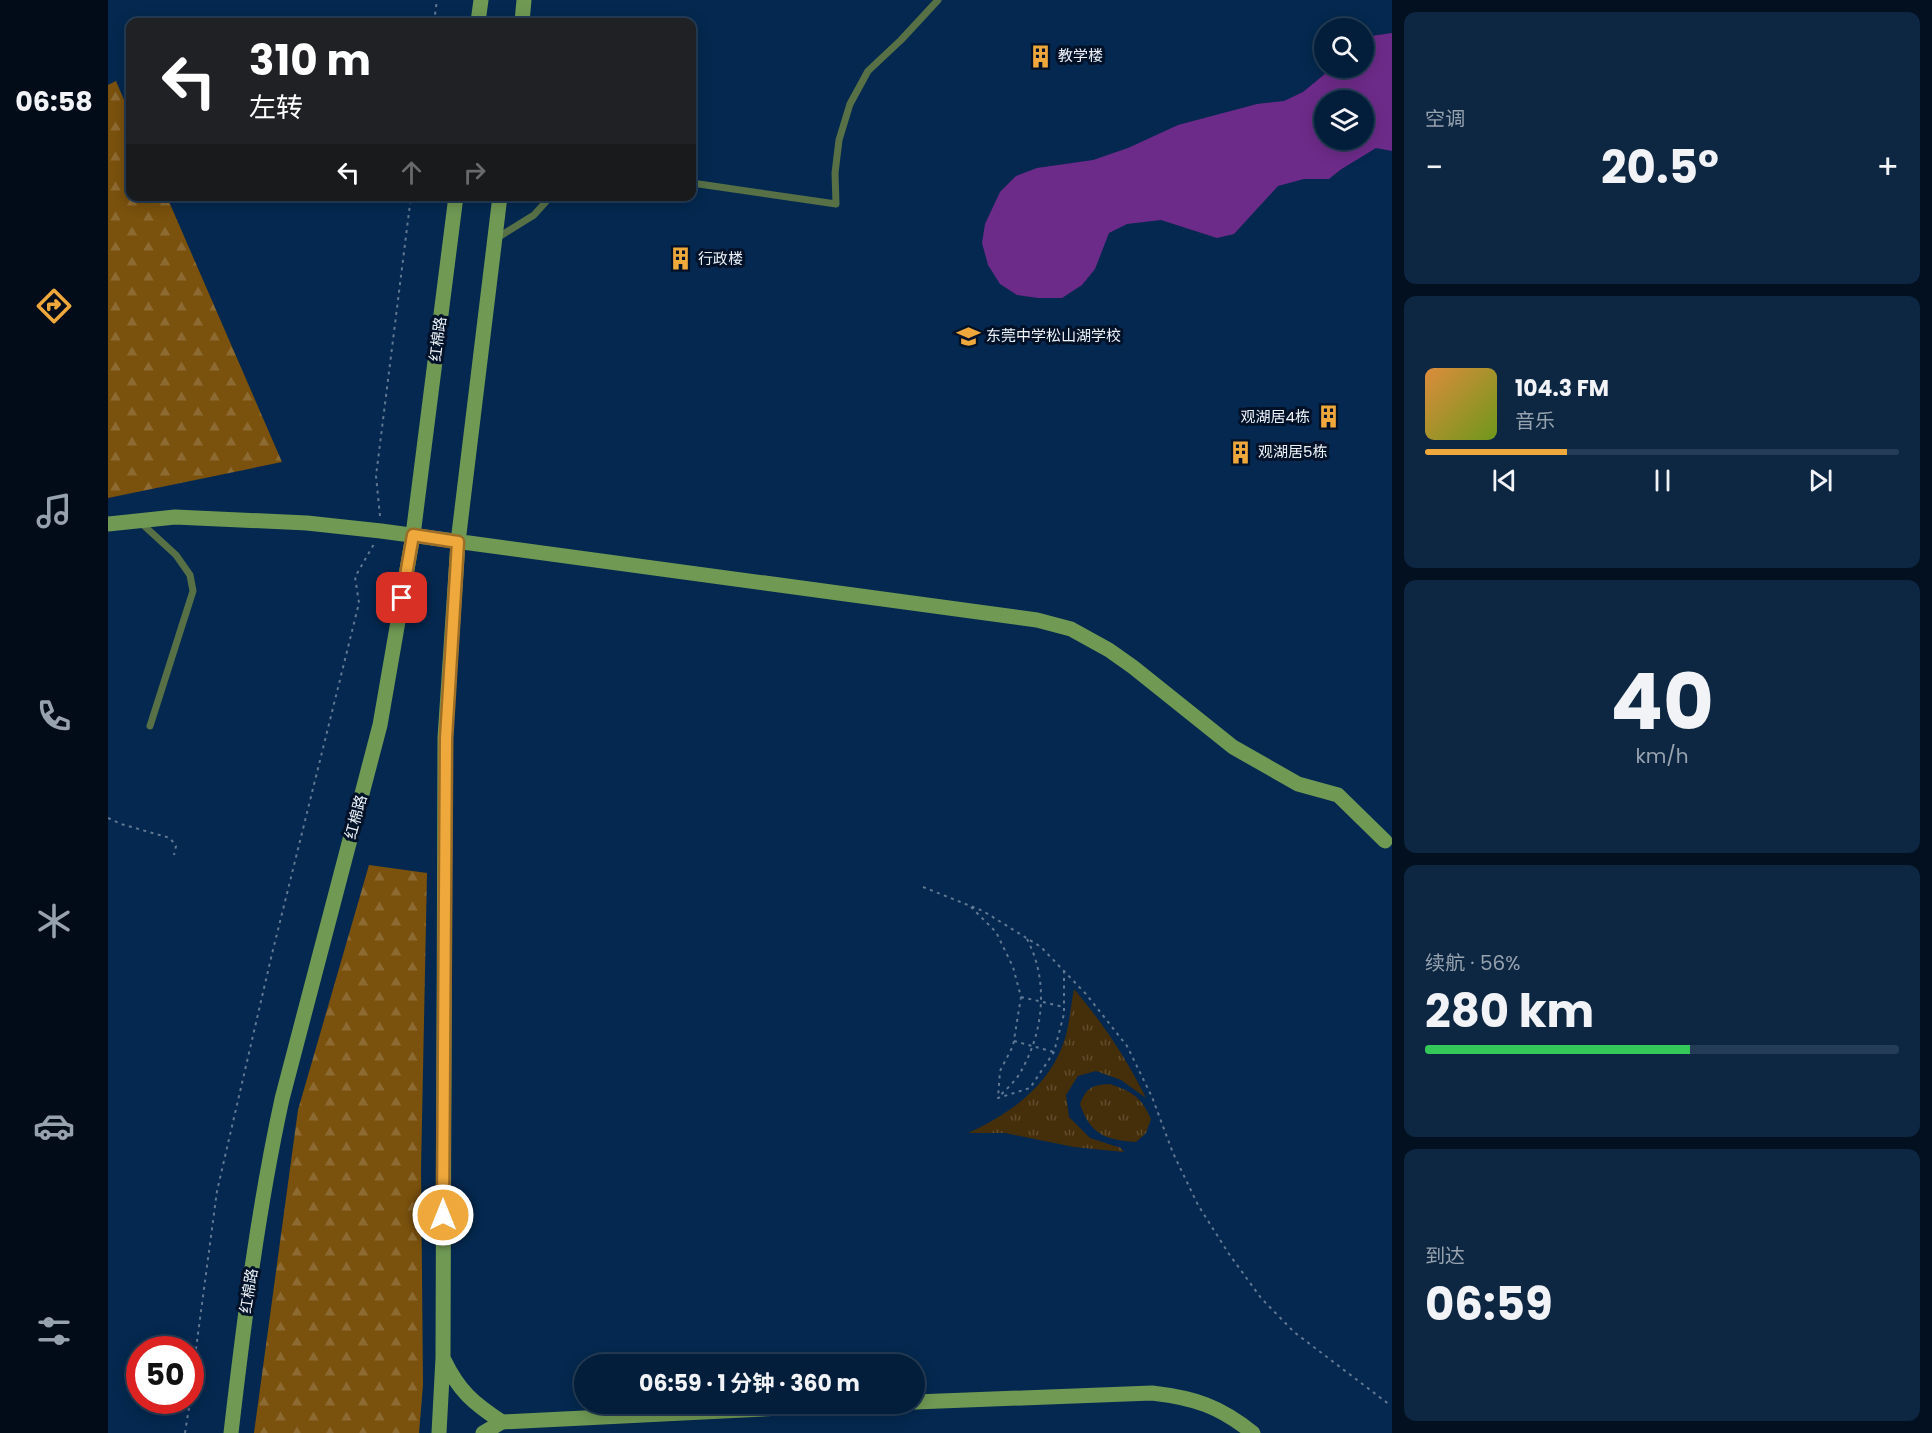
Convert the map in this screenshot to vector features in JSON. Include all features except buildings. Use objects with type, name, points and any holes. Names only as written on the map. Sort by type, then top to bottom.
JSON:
[{"type":"main road","points":[[479,18],[481,0]]},
{"type":"main road","points":[[522,18],[524,0]]},
{"type":"main road","name":"红棉路","points":[[231,1433],[245,1312],[271,1149],[380,725],[413,535],[455,201]]},
{"type":"main road","points":[[439,1433],[443,1358],[446,738],[458,542],[499,201]]},
{"type":"main road","points":[[108,524],[175,517],[307,523],[413,535],[1037,620],[1071,629],[1109,650],[1134,667],[1233,747],[1298,784],[1338,795],[1385,841]]},
{"type":"main road","points":[[443,1358],[452,1378],[466,1396],[502,1422]]},
{"type":"main road","points":[[925,1402],[1152,1393],[1183,1396],[1213,1406],[1253,1433]]},
{"type":"main road","points":[[483,1433],[502,1422],[662,1414]]},
{"type":"lane","points":[[696,184],[836,204],[835,173],[839,140],[850,104],[868,70],[901,40],[938,0]]},
{"type":"lane","points":[[495,239],[534,215],[547,201]]},
{"type":"lane","points":[[138,520],[176,555],[190,575],[193,591],[150,726]]},
{"type":"path","points":[[435,18],[437,0]]},
{"type":"path","points":[[198,1336],[217,1191],[271,958],[359,603],[356,577],[381,531],[376,476],[410,201]]},
{"type":"path","points":[[108,818],[170,838],[176,846],[174,855]]},
{"type":"path","points":[[923,887],[983,911],[1026,937],[1041,947],[1086,994],[1127,1046],[1152,1097],[1173,1153],[1198,1205],[1229,1254],[1261,1298],[1294,1332],[1390,1405]]},
{"type":"path","points":[[969,905],[996,932],[1013,967],[1021,997],[1014,1041],[1000,1071],[998,1098]]},
{"type":"path","points":[[998,1098],[1019,1075],[1032,1046],[1042,1001],[1039,973],[1026,937]]},
{"type":"path","points":[[998,1098],[1030,1088],[1054,1052],[1064,1014],[1064,970]]},
{"type":"path","points":[[1021,997],[1064,1006]]},
{"type":"path","points":[[1014,1041],[1054,1052]]},
{"type":"path","points":[[185,1433],[188,1414]]},
{"type":"green space","points":[[116,81],[126,105],[126,201],[169,201],[282,462],[108,498],[108,85]]},
{"type":"green space","points":[[369,865],[427,873],[421,1169],[423,1385],[419,1433],[254,1433],[298,1110]]},
{"type":"green space","points":[[1074,989],[1113,1041],[1146,1098],[1121,1080],[1096,1071],[1078,1076],[1066,1095],[1069,1117],[1090,1138],[1121,1148],[1124,1152],[1074,1147],[1005,1133],[968,1133],[1000,1116],[1041,1082],[1060,1052],[1069,1024]]},
{"type":"green space","points":[[1110,1084],[1135,1096],[1151,1119],[1146,1133],[1136,1142],[1100,1134],[1084,1114],[1080,1104],[1088,1090],[1094,1086]]},
{"type":"shaded area","points":[[1392,33],[1392,151],[1374,149],[1374,90],[1314,90],[1314,150],[1373,150],[1329,179],[1304,179],[1278,186],[1234,234],[1217,238],[1161,220],[1127,224],[1109,233],[1095,269],[1082,285],[1062,298],[1017,295],[1000,284],[988,265],[982,243],[985,224],[1000,192],[1016,176],[1037,168],[1093,160],[1128,148],[1178,125],[1257,104],[1284,101],[1303,92],[1320,78],[1374,78],[1374,36]]},
{"type":"place","name":"教学楼","points":[[1040,56]]},
{"type":"place","name":"行政楼","points":[[680,259]]},
{"type":"place","name":"东莞中学松山湖学校","points":[[968,336]]},
{"type":"place","name":"观湖居4栋","points":[[1328,417]]},
{"type":"place","name":"观湖居5栋","points":[[1240,452]]},
{"type":"route","points":[[402,598],[413,535],[458,542],[446,738],[443,1215]]}]
